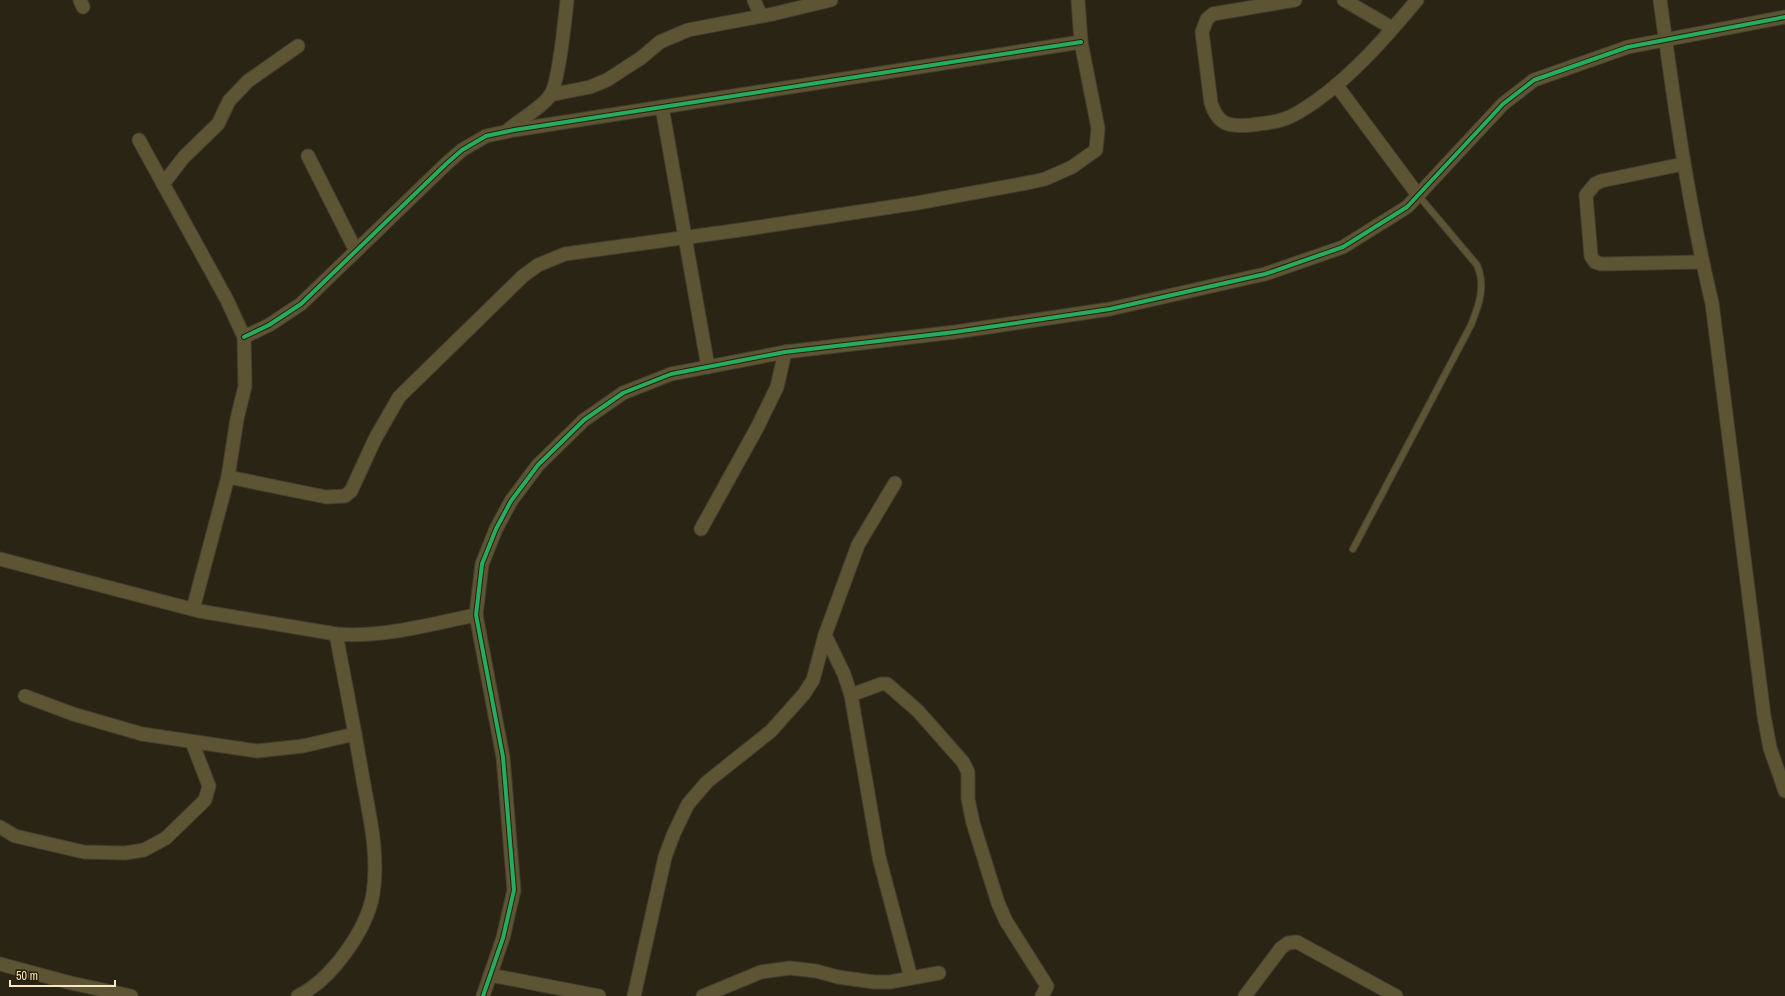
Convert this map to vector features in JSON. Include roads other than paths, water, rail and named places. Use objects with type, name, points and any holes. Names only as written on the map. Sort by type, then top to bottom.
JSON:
[{"type":"street","points":[[507,131],[542,104],[550,95],[563,40],[567,0]]},
{"type":"street","points":[[754,0],[761,16]]},
{"type":"street","points":[[550,95],[590,87],[607,80],[641,58],[660,42],[688,30],[761,16],[831,0]]},
{"type":"street","points":[[228,477],[326,497],[345,496],[354,486],[375,439],[398,396],[523,276],[538,265],[565,254],[917,203],[1045,179],[1072,167],[1094,152],[1099,141],[1098,128],[1081,42],[1078,0]]},
{"type":"street","points":[[1295,0],[1213,14],[1207,19],[1202,32],[1211,102],[1214,112],[1219,119],[1231,125],[1242,126],[1284,119],[1297,113],[1337,86],[1371,54],[1417,0]]},
{"type":"street","points":[[1344,0],[1392,28]]},
{"type":"street","points":[[1660,0],[1684,164],[1702,262],[1712,303],[1764,716],[1770,748],[1785,791]]},
{"type":"street","points":[[483,996],[502,938],[514,890],[503,757],[476,615],[482,564],[496,529],[511,501],[538,465],[584,420],[623,393],[671,374],[708,366],[785,352],[955,332],[1110,309],[1265,274],[1343,247],[1406,207],[1503,104],[1534,80],[1628,47],[1666,42],[1785,18]]},
{"type":"street","points":[[244,337],[274,322],[301,304],[462,150],[486,136],[507,131],[1081,42]]},
{"type":"street","points":[[163,184],[184,157],[218,124],[229,101],[248,81],[298,46]]},
{"type":"street","points":[[1337,86],[1418,195]]},
{"type":"street","points":[[662,107],[708,366]]},
{"type":"street","points":[[138,140],[227,300],[244,337],[245,386],[237,419],[228,477],[193,609]]},
{"type":"street","points":[[308,156],[356,251]]},
{"type":"street","points":[[1684,164],[1601,181],[1595,184],[1586,195],[1591,256],[1595,262],[1602,264],[1702,262]]},
{"type":"street","points":[[701,529],[757,428],[777,387],[785,352]]},
{"type":"street","points":[[634,996],[665,857],[674,833],[688,804],[707,782],[771,731],[804,694],[813,680],[825,635],[858,545],[895,483]]},
{"type":"street","points":[[0,559],[193,609],[336,634],[358,636],[378,634],[476,615]]},
{"type":"street","points":[[298,996],[321,982],[340,960],[358,934],[373,894],[373,835],[336,634]]},
{"type":"street","points":[[825,635],[844,674],[851,695],[882,871],[910,978]]},
{"type":"street","points":[[851,695],[881,684],[887,684],[918,711],[963,762],[968,772],[968,799],[973,823],[996,896],[1006,921],[1047,986],[1042,996]]},
{"type":"street","points":[[26,696],[73,714],[142,734],[257,751],[303,746],[355,734]]},
{"type":"street","points":[[0,827],[15,836],[84,852],[125,854],[144,850],[166,838],[205,800],[209,786],[192,742]]},
{"type":"street","points":[[1245,996],[1281,948],[1288,943],[1297,942],[1396,996]]},
{"type":"street","points":[[0,964],[71,983],[131,996]]},
{"type":"street","points":[[703,996],[761,972],[790,968],[816,970],[860,981],[890,982],[939,973]]},
{"type":"street","points":[[490,975],[599,996]]},
{"type":"lane","points":[[1352,549],[1471,325],[1481,298],[1481,274],[1477,265],[1418,195]]}]
